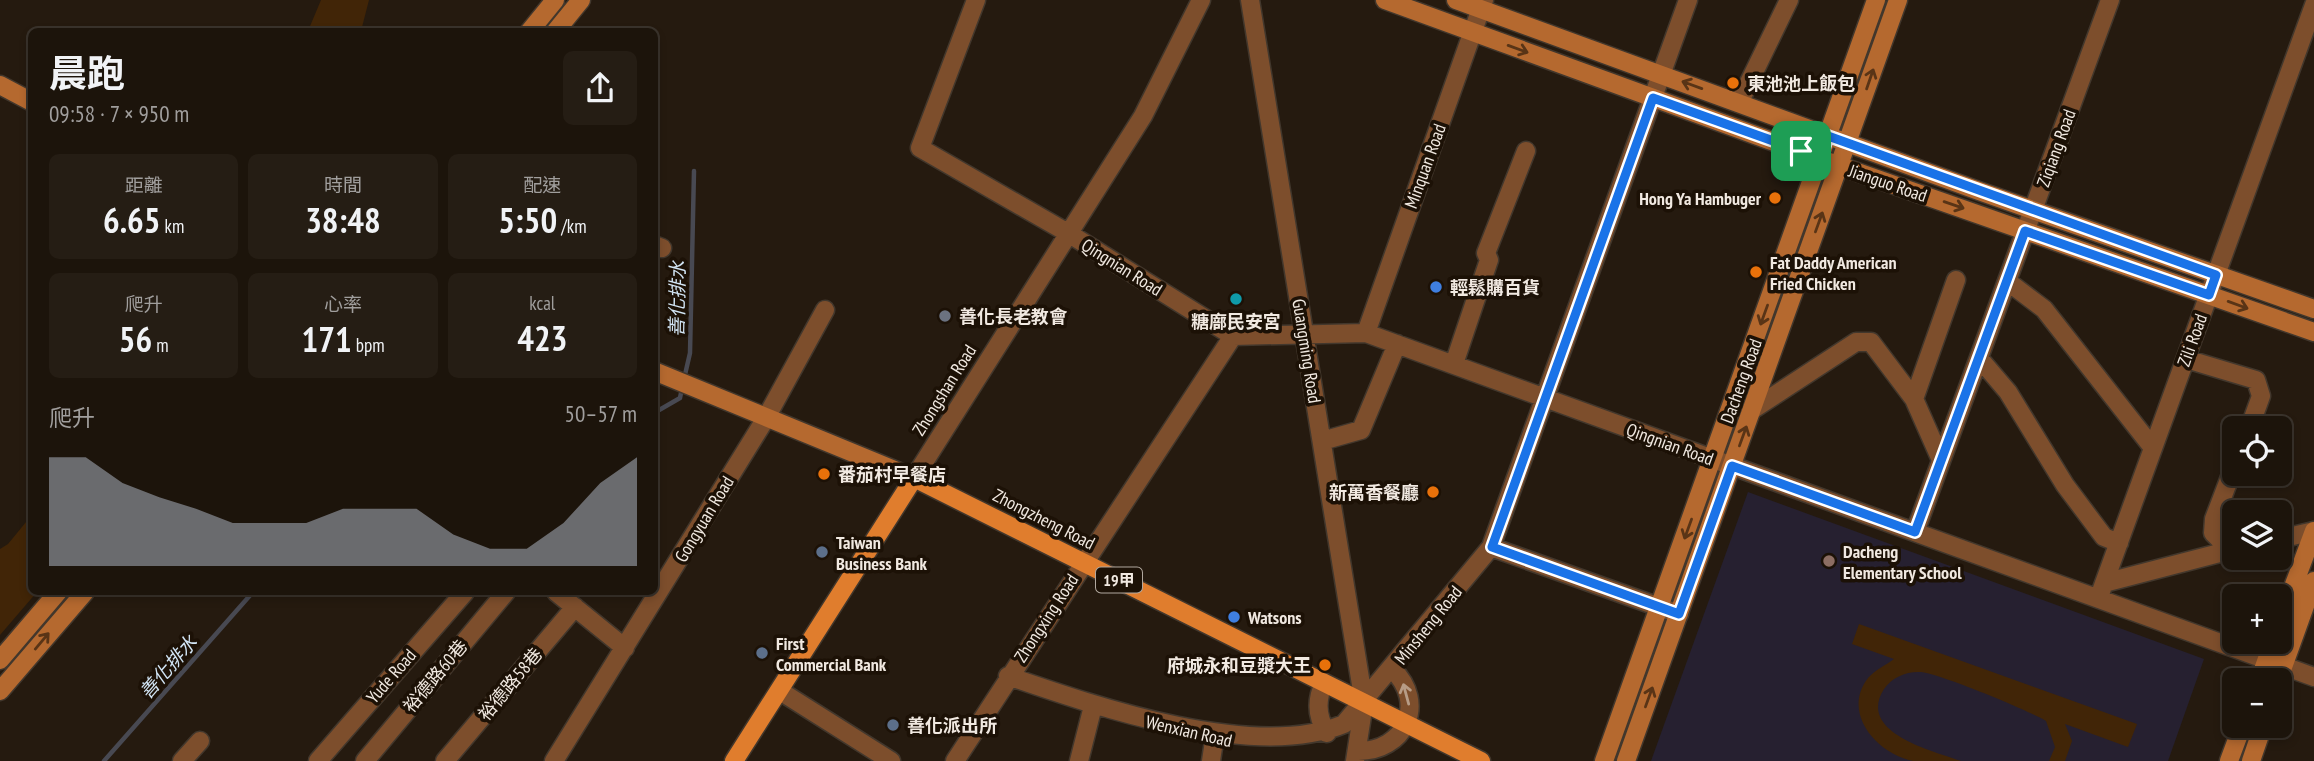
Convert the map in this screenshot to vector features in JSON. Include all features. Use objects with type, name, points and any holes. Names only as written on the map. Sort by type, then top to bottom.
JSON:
[{"type":"main road","name":"Zhongzheng Road","points":[[914,478],[1481,761]]},
{"type":"main road","name":"Zhongshan Road","points":[[734,761],[914,478]]},
{"type":"street","points":[[533,28],[555,0]]},
{"type":"street","points":[[558,28],[581,0]]},
{"type":"street","points":[[976,0],[920,148],[1068,233]]},
{"type":"street","name":"Zhongshan Road","points":[[914,478],[1158,90],[1201,0]]},
{"type":"street","name":"Guangming Road","points":[[1250,0],[1364,703]]},
{"type":"street","name":"Jianguo Road","points":[[1385,0],[1840,166],[2314,332]]},
{"type":"street","name":"Jianguo Road","points":[[1456,0],[1483,4],[1828,136],[2314,309]]},
{"type":"street","points":[[1545,398],[1688,0]]},
{"type":"street","points":[[1739,103],[1789,0]]},
{"type":"street","name":"Dacheng Road","points":[[1604,761],[1876,0]]},
{"type":"street","name":"Dacheng Road","points":[[1626,761],[1898,0]]},
{"type":"street","name":"Ziqiang Road","points":[[1915,532],[2110,0]]},
{"type":"street","name":"Minquan Road","points":[[1366,333],[1483,4]]},
{"type":"street","name":"Zili Road","points":[[2102,590],[2314,5]]},
{"type":"street","points":[[0,86],[28,100]]},
{"type":"street","points":[[1454,364],[1489,260],[1486,253],[1526,151]]},
{"type":"street","name":"Qingnian Road","points":[[1068,233],[1233,336],[1366,333],[1915,532],[2102,590],[2274,668]]},
{"type":"street","points":[[1914,399],[1956,280]]},
{"type":"street","points":[[2007,281],[2044,309],[2153,448]]},
{"type":"street","name":"Gongyuan Road","points":[[658,594],[766,418],[825,310]]},
{"type":"street","name":"Zhongxing Road","points":[[955,761],[1233,336]]},
{"type":"street","points":[[1752,410],[1856,342],[1871,342],[1914,399],[1941,460]]},
{"type":"street","points":[[1322,441],[1361,430],[1397,344]]},
{"type":"street","points":[[1979,358],[2008,392],[2065,485],[2104,537],[2119,543]]},
{"type":"street","points":[[2186,359],[2256,380],[2261,396],[2254,416]]},
{"type":"street","name":"Zhongzheng Road","points":[[658,373],[914,478]]},
{"type":"street","name":"Minsheng Road","points":[[1364,703],[1492,547],[1545,398]]},
{"type":"street","points":[[2222,541],[2213,533],[2214,519],[2227,486]]},
{"type":"street","points":[[2292,536],[2314,531]]},
{"type":"street","points":[[2292,590],[2314,531]]},
{"type":"street","points":[[1492,547],[1679,614]]},
{"type":"street","points":[[2102,590],[2222,552]]},
{"type":"street","points":[[2276,668],[2314,581]]},
{"type":"street","points":[[0,660],[55,595]]},
{"type":"street","points":[[0,691],[82,595]]},
{"type":"street","name":"Yude Road","points":[[318,761],[462,595]]},
{"type":"street","name":"裕德路60巷","points":[[365,761],[503,595]]},
{"type":"street","points":[[560,595],[625,648]]},
{"type":"street","name":"Gongyuan Road","points":[[554,761],[657,595]]},
{"type":"street","name":"裕德路58巷","points":[[445,761],[575,607]]},
{"type":"street","points":[[1364,703],[1356,756],[1384,747],[1396,738],[1406,723],[1408,695],[1403,681],[1392,670]]},
{"type":"street","name":"Qingnian Road","points":[[2292,672],[2314,677]]},
{"type":"street","name":"Wenxian Road","points":[[1008,677],[1093,706],[1214,741],[1246,744],[1326,733],[1344,724],[1364,703]]},
{"type":"street","points":[[1324,682],[1318,705],[1320,721],[1326,733]]},
{"type":"street","points":[[780,691],[891,761]]},
{"type":"street","points":[[1079,761],[1093,706]]},
{"type":"street","points":[[2229,761],[2238,738]]},
{"type":"street","points":[[2251,761],[2259,738]]},
{"type":"street","points":[[182,761],[200,741]]},
{"type":"street","points":[[1211,761],[1214,741]]},
{"type":"shaded area","points":[[321,0],[369,0],[362,28],[309,28]]},
{"type":"shaded area","name":"Dacheng Elementary School","points":[[1748,492],[2204,659],[2168,761],[1651,761]]},
{"type":"shaded area","points":[[28,520],[28,595],[34,595],[0,635],[0,549],[8,544]]},
{"type":"shaded area","points":[[1859,624],[2137,724],[2128,747],[2065,724],[2072,741],[2065,761],[2049,761],[2055,747],[2046,721],[1964,685],[1916,672],[1896,678],[1887,685],[1878,704],[1880,717],[1902,738],[1961,761],[1913,761],[1900,757],[1876,741],[1861,718],[1861,691],[1868,678],[1894,659],[1852,644]]},
{"type":"waterway","name":"善化排水","points":[[684,379],[690,353],[694,171]]},
{"type":"waterway","name":"善化排水","points":[[658,411],[680,398],[682,388]]},
{"type":"waterway","name":"善化排水","points":[[104,761],[250,595]]},
{"type":"place","name":"東池池上飯包","points":[[1733,83]]},
{"type":"place","name":"Hong Ya Hambuger","points":[[1775,198]]},
{"type":"place","name":"Fat Daddy American Fried Chicken","points":[[1756,272]]},
{"type":"place","name":"輕鬆購百貨","points":[[1436,287]]},
{"type":"place","name":"糖廍民安宮","points":[[1236,299]]},
{"type":"place","name":"善化長老教會","points":[[945,316]]},
{"type":"place","name":"番茄村早餐店","points":[[824,474]]},
{"type":"place","name":"新萬香餐廳","points":[[1433,492]]},
{"type":"place","name":"Taiwan Business Bank","points":[[822,552]]},
{"type":"place","name":"Dacheng Elementary School","points":[[1829,561]]},
{"type":"place","name":"Watsons","points":[[1234,617]]},
{"type":"place","name":"First Commercial Bank","points":[[762,653]]},
{"type":"place","name":"府城永和豆漿大王","points":[[1325,665]]},
{"type":"place","name":"善化派出所","points":[[893,725]]},
{"type":"route","points":[[1653,98],[1801,151],[1821,158],[1828,136],[2216,275],[2209,295],[2025,231],[1915,532],[1732,466],[1679,614],[1492,547],[1653,98]]}]
